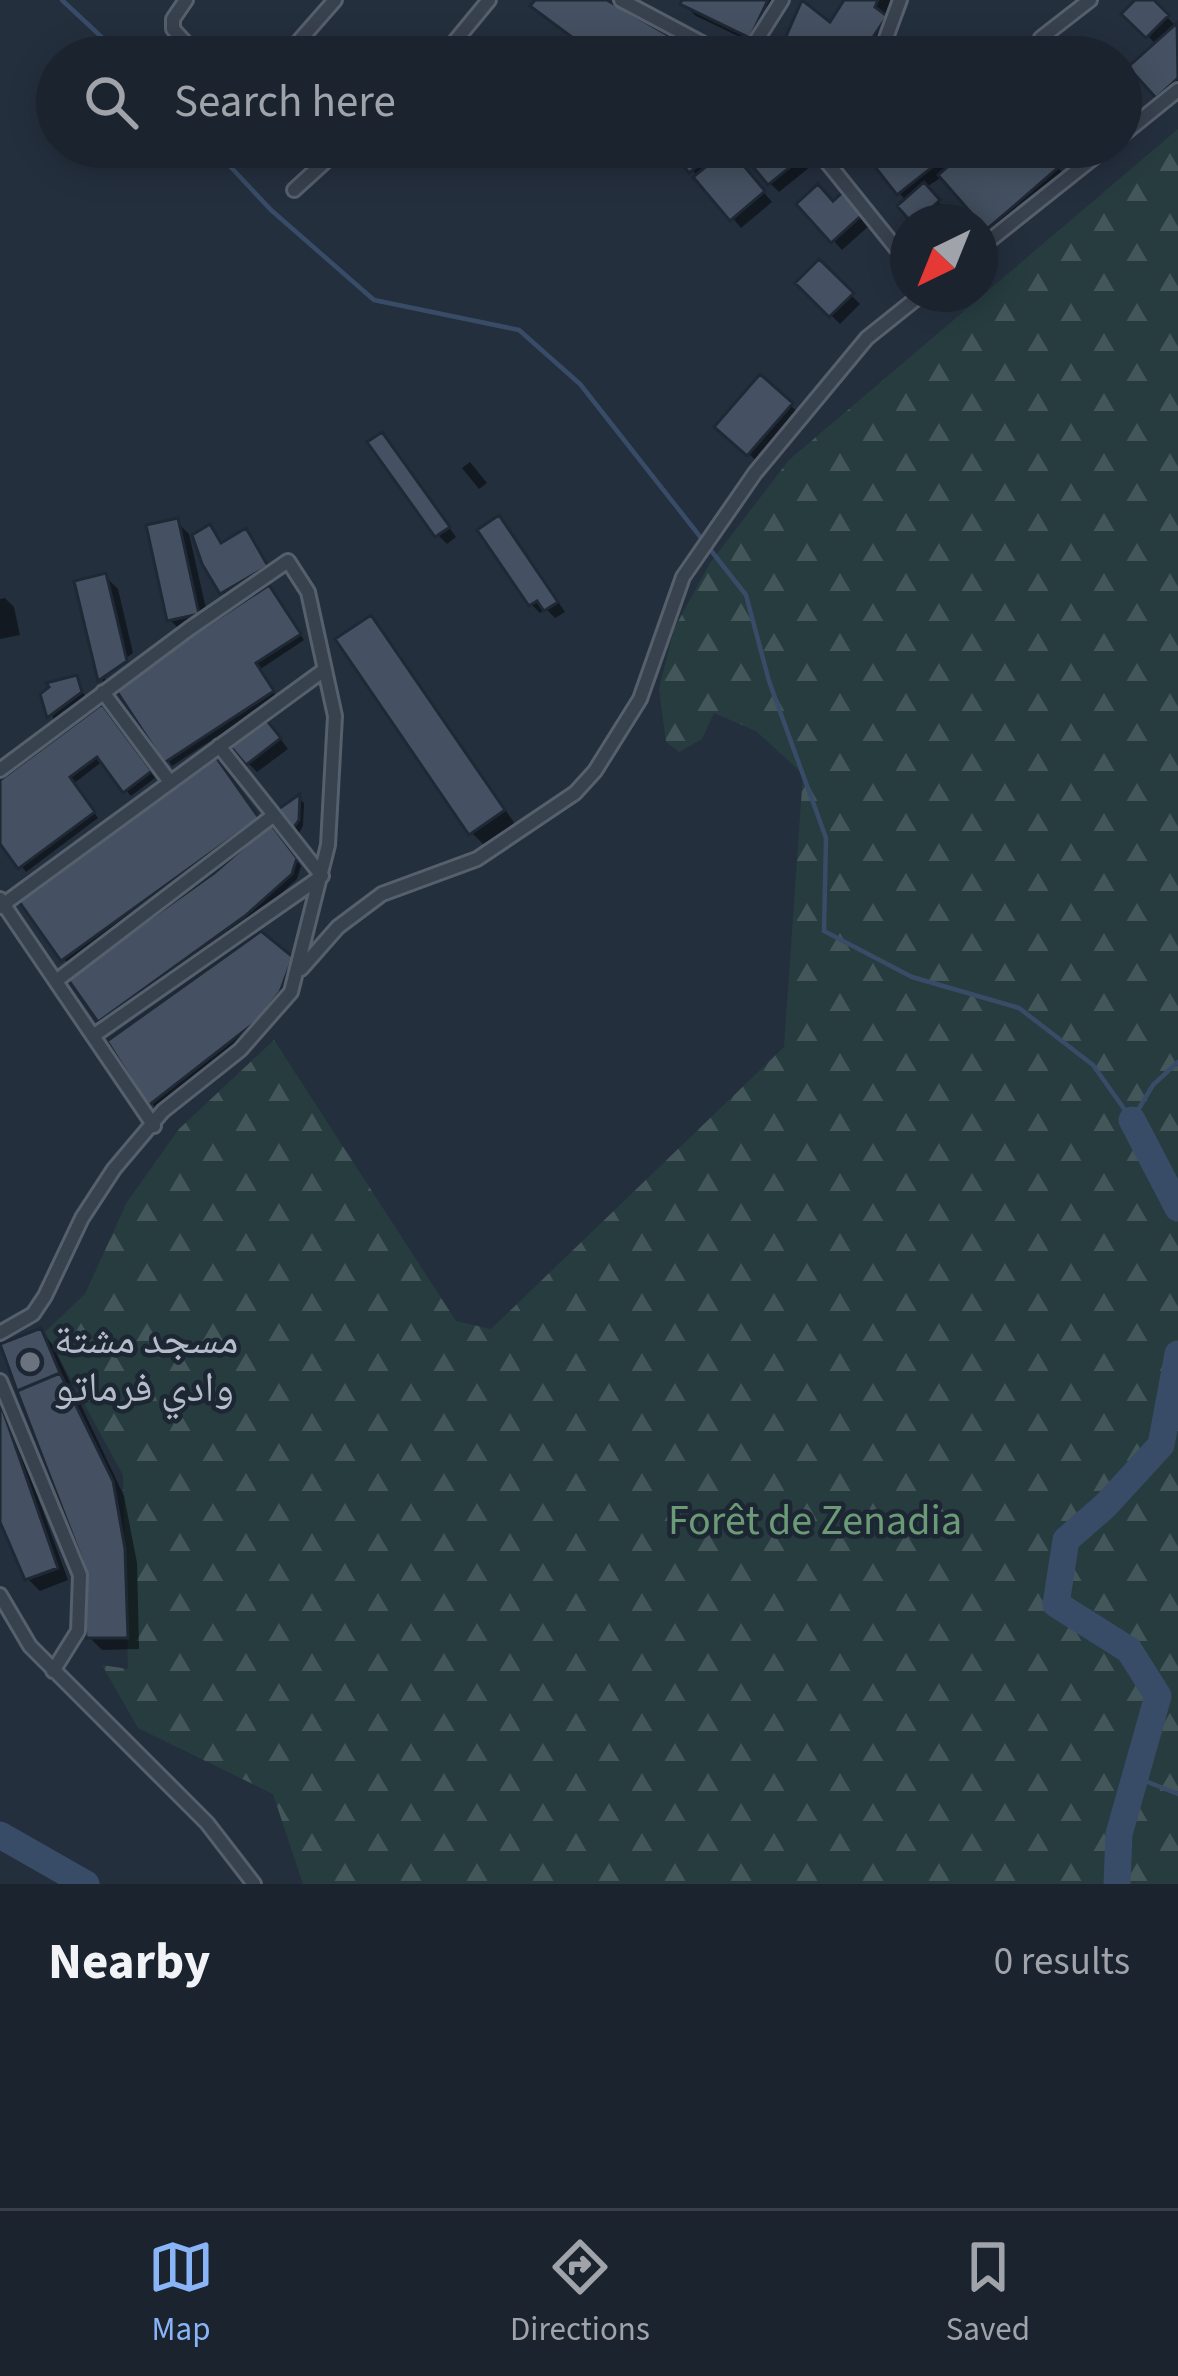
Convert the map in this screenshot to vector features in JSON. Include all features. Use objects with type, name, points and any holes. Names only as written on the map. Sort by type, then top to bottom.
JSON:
[{"type":"street","points":[[180,36],[173,19],[186,0]]},
{"type":"street","points":[[303,36],[335,0]]},
{"type":"street","points":[[461,36],[489,0]]},
{"type":"street","points":[[759,36],[782,0]]},
{"type":"street","points":[[887,36],[900,0]]},
{"type":"street","points":[[1044,36],[1090,0]]},
{"type":"street","points":[[626,1],[688,36]]},
{"type":"street","points":[[1142,119],[1178,90]]},
{"type":"street","points":[[294,190],[314,168]]},
{"type":"street","points":[[832,168],[890,241]]},
{"type":"street","points":[[998,234],[1081,168]]},
{"type":"street","points":[[296,974],[338,927],[382,894],[477,859],[575,793],[595,771],[640,699],[683,577],[755,473],[867,338],[900,312]]},
{"type":"street","points":[[0,770],[288,562],[308,592],[334,716],[328,845],[291,992],[240,1050],[163,1112],[94,1196],[33,1314],[0,1334]]},
{"type":"street","points":[[154,1126],[1,903],[324,670]]},
{"type":"street","points":[[103,692],[170,782]]},
{"type":"street","points":[[219,746],[322,876]]},
{"type":"street","points":[[56,981],[274,815]]},
{"type":"street","points":[[93,1036],[322,876]]},
{"type":"street","points":[[0,1381],[80,1576],[79,1631],[53,1671]]},
{"type":"street","points":[[0,1595],[14,1623],[53,1671],[207,1823],[254,1884]]},
{"type":"green space","name":"Forêt de Zenadia","points":[[1178,129],[1178,1884],[303,1884],[273,1794],[138,1728],[102,1665],[128,1669],[123,1475],[45,1332],[85,1294],[127,1202],[179,1129],[274,1040],[456,1321],[491,1329],[784,1047],[803,774],[756,731],[714,713],[702,739],[679,752],[666,742],[659,689],[674,629],[710,563],[789,460],[963,312],[998,312],[998,282],[1132,168],[1142,168],[1142,160]]},
{"type":"building","points":[[535,0],[607,0],[670,36],[571,36],[530,6]]},
{"type":"building","points":[[682,0],[768,0],[751,36],[680,4]]},
{"type":"building","points":[[802,0],[830,22],[844,0],[878,0],[875,7],[887,16],[874,36],[786,36]]},
{"type":"building","points":[[1135,0],[1154,0],[1169,15],[1146,38],[1121,14]]},
{"type":"building","points":[[1177,23],[1178,78],[1156,98],[1142,82],[1142,54]]},
{"type":"building","points":[[704,168],[746,168],[765,191],[730,221],[693,177]]},
{"type":"building","points":[[754,168],[789,168],[768,185]]},
{"type":"building","points":[[876,168],[931,168],[897,195]]},
{"type":"building","points":[[946,168],[1058,168],[998,220],[998,204],[963,204],[938,175]]},
{"type":"building","points":[[924,182],[940,200],[936,204],[899,204]]},
{"type":"building","points":[[818,184],[833,201],[844,191],[863,214],[831,243],[796,204]]},
{"type":"building","points":[[819,259],[854,293],[829,317],[795,283]]},
{"type":"building","points":[[760,374],[793,403],[747,456],[714,427]]},
{"type":"building","points":[[382,432],[450,527],[435,537],[367,442]]},
{"type":"building","points":[[499,515],[558,602],[544,611],[537,601],[529,606],[477,530]]},
{"type":"building","points":[[178,518],[199,614],[167,621],[146,525]]},
{"type":"building","points":[[210,524],[221,543],[246,528],[268,566],[220,594],[192,535]]},
{"type":"building","points":[[106,573],[127,661],[98,681],[74,581]]},
{"type":"building","points":[[269,585],[301,634],[256,663],[274,691],[164,763],[114,687]]},
{"type":"building","points":[[371,615],[505,810],[469,835],[335,639]]},
{"type":"building","points":[[77,675],[82,692],[47,718],[40,694],[49,687],[46,683]]},
{"type":"building","points":[[102,704],[152,771],[123,793],[97,757],[70,777],[95,812],[18,869],[0,844],[0,780]]},
{"type":"building","points":[[265,718],[281,738],[246,765],[229,745]]},
{"type":"building","points":[[216,757],[259,818],[61,961],[18,900]]},
{"type":"building","points":[[300,794],[299,820],[292,830],[277,810]]},
{"type":"building","points":[[271,824],[297,858],[292,874],[245,916],[98,1022],[67,978],[214,873]]},
{"type":"building","points":[[261,931],[293,957],[280,992],[258,1020],[148,1106],[107,1041]]},
{"type":"building","name":"مسجد مشتة وادي فرماتو","points":[[41,1328],[60,1373],[17,1391],[0,1344]]},
{"type":"building","points":[[60,1373],[113,1481],[125,1549],[128,1638],[86,1638],[82,1560],[17,1391]]},
{"type":"building","points":[[0,1402],[58,1568],[25,1580],[0,1522]]},
{"type":"waterway","points":[[62,0],[101,36]]},
{"type":"waterway","points":[[232,168],[271,210],[374,300],[519,330],[580,384],[746,595],[769,681],[826,838],[824,931],[912,977],[1019,1008],[1093,1065],[1132,1120],[1153,1085],[1178,1062]]},
{"type":"waterway","points":[[1132,1120],[1178,1208]]},
{"type":"waterway","points":[[1117,1884],[1119,1834],[1158,1696],[1129,1650],[1056,1604],[1066,1540],[1161,1445],[1178,1354]]},
{"type":"waterway","points":[[1135,1777],[1178,1794]]},
{"type":"waterway","points":[[0,1835],[86,1884]]},
{"type":"place","name":"مسجد مشتة وادي فرماتو","points":[[30,1362]]}]
